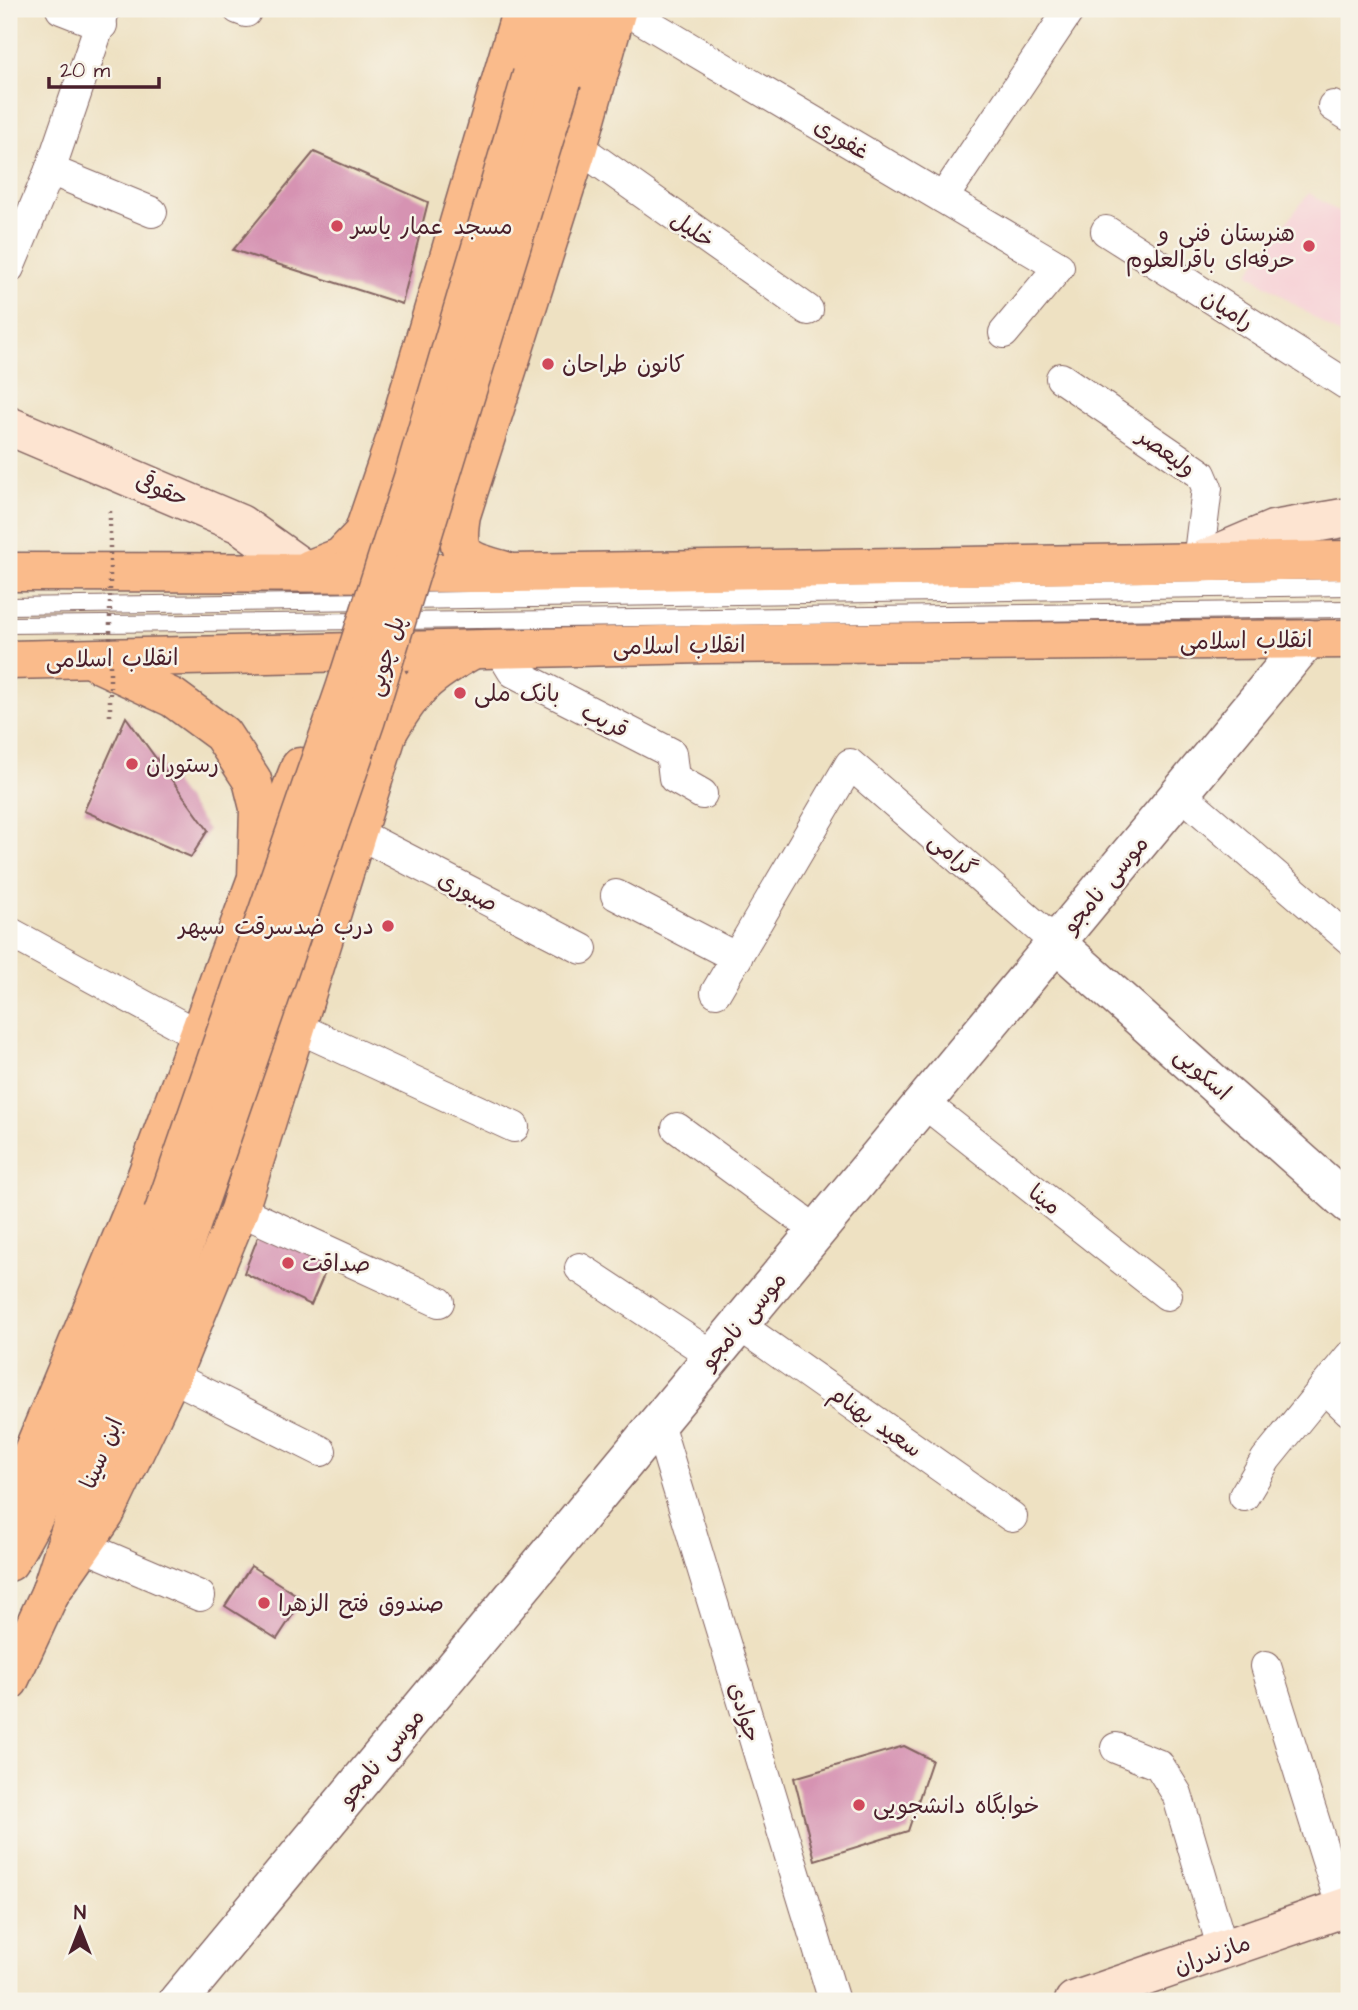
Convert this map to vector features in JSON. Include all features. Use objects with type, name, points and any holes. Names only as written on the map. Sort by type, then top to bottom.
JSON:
[{"type":"main road","points":[[306,571],[341,557],[363,534],[396,437],[522,9]]},
{"type":"main road","points":[[547,78],[551,9]]},
{"type":"main road","points":[[547,78],[585,9]]},
{"type":"main road","points":[[511,573],[469,561],[461,552],[458,534],[461,514],[578,147],[617,9]]},
{"type":"main road","name":"پل چوبی","points":[[177,1219],[366,719],[547,78]]},
{"type":"main road","name":"حقوقی","points":[[9,426],[211,510],[269,542],[306,571]]},
{"type":"main road","points":[[396,437],[398,491],[409,510],[435,518],[451,510],[480,461]]},
{"type":"main road","points":[[1198,562],[1273,530],[1349,517]]},
{"type":"main road","points":[[9,572],[511,573],[1349,560]]},
{"type":"main road","name":"انقلاب اسلامی","points":[[9,660],[486,649],[1349,639]]},
{"type":"main road","points":[[388,732],[410,694],[432,673],[486,649]]},
{"type":"main road","points":[[88,658],[173,698],[222,734],[252,780],[259,808],[257,878]]},
{"type":"main road","points":[[9,1535],[23,1475],[138,1199],[333,680],[350,666],[371,664],[386,674],[393,693],[388,732],[294,1026],[239,1210],[172,1376],[105,1514],[50,1593]]},
{"type":"main road","name":"ابن سینا","points":[[9,1562],[47,1497],[127,1312],[177,1219]]},
{"type":"main road","name":"ابن سینا","points":[[9,1681],[50,1593],[73,1522],[165,1299],[177,1219]]},
{"type":"main road","name":"مازندران","points":[[1074,2001],[1346,1907]]},
{"type":"street","points":[[9,268],[50,170],[104,17],[61,9]]},
{"type":"street","name":"غفوری","points":[[624,9],[1059,267],[1004,333]]},
{"type":"street","points":[[943,198],[1070,9]]},
{"type":"street","name":"خلیل","points":[[578,147],[808,310]]},
{"type":"street","points":[[50,170],[152,212]]},
{"type":"street","name":"رامیان","points":[[1106,231],[1349,386]]},
{"type":"street","name":"ولیعصر","points":[[1061,378],[1201,474],[1207,488],[1198,562]]},
{"type":"street","name":"موسی نامجو","points":[[178,2001],[1308,639]]},
{"type":"street","name":"قریب","points":[[486,649],[513,673],[671,753],[674,778],[702,794]]},
{"type":"street","name":"گرامی","points":[[737,958],[850,764],[1056,943]]},
{"type":"street","points":[[1180,793],[1349,939]]},
{"type":"street","name":"صبوری","points":[[355,832],[582,949]]},
{"type":"street","points":[[616,895],[737,958],[716,992]]},
{"type":"street","points":[[9,932],[198,1035]]},
{"type":"street","name":"اسکویی","points":[[1056,943],[1349,1204]]},
{"type":"street","points":[[294,1026],[514,1127]]},
{"type":"street","name":"مینا","points":[[924,1103],[1167,1295]]},
{"type":"street","points":[[677,1128],[817,1231]]},
{"type":"street","points":[[239,1210],[439,1301]]},
{"type":"street","points":[[580,1268],[713,1356]]},
{"type":"street","name":"سعید بهنام","points":[[739,1325],[1012,1517]]},
{"type":"street","points":[[1244,1496],[1266,1459],[1349,1357]]},
{"type":"street","points":[[172,1376],[321,1451]]},
{"type":"street","points":[[1324,1387],[1349,1410]]},
{"type":"street","name":"جوادی","points":[[658,1423],[834,2001]]},
{"type":"street","points":[[83,1546],[200,1597]]},
{"type":"street","points":[[1266,1666],[1346,1907]]},
{"type":"street","points":[[1116,1748],[1159,1765],[1177,1794],[1223,1950]]},
{"type":"lane","points":[[9,606],[1349,587]]},
{"type":"lane","points":[[9,625],[1349,609]]},
{"type":"path","points":[[110,511],[110,716]]},
{"type":"shaded area","name":"هنرستان فنی و حرفه‌ای باقرالعلوم","points":[[1309,193],[1349,219],[1349,341],[1248,273]]},
{"type":"building","name":"مسجد عمار یاسر","points":[[314,152],[428,202],[402,304],[233,250]]},
{"type":"building","name":"رستوران","points":[[126,717],[208,830],[191,857],[84,811]]},
{"type":"building","name":"صداقت","points":[[263,1224],[333,1254],[311,1305],[244,1273]]},
{"type":"building","name":"صندوق فتح الزهرا","points":[[251,1566],[303,1599],[277,1639],[225,1606]]},
{"type":"building","name":"خوابگاه دانشجویی","points":[[904,1746],[932,1760],[908,1831],[815,1860],[794,1778]]},
{"type":"place","name":"مسجد عمار یاسر","points":[[337,226]]},
{"type":"place","name":"هنرستان فنی و حرفه‌ای باقرالعلوم","points":[[1309,246]]},
{"type":"place","name":"کانون طراحان","points":[[548,364]]},
{"type":"place","name":"بانک ملی","points":[[460,693]]},
{"type":"place","name":"رستوران","points":[[132,764]]},
{"type":"place","name":"درب ضدسرقت سپهر","points":[[388,926]]},
{"type":"place","name":"صداقت","points":[[288,1263]]},
{"type":"place","name":"صندوق فتح الزهرا","points":[[264,1603]]},
{"type":"place","name":"خوابگاه دانشجویی","points":[[859,1805]]}]
